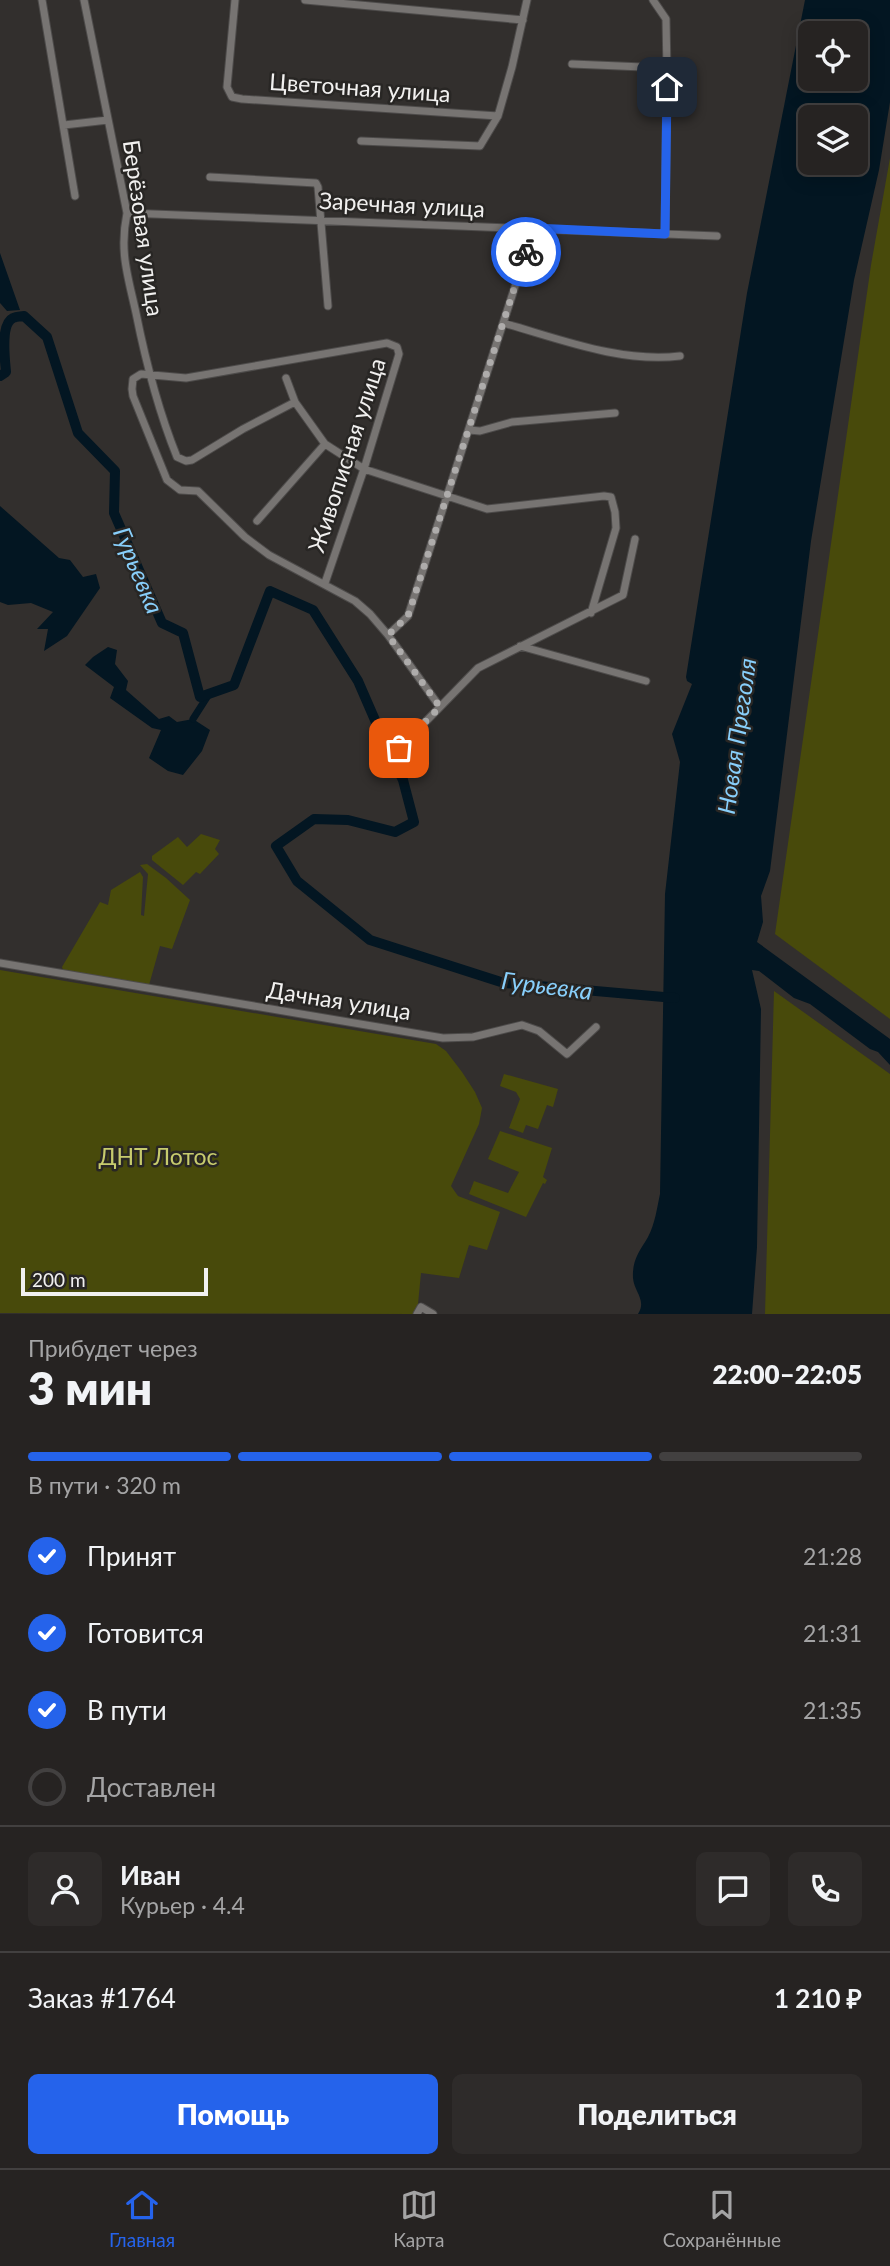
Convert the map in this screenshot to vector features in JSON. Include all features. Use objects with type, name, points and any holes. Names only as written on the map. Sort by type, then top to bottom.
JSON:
[{"type":"street","points":[[42,0],[75,195]]},
{"type":"street","name":"Берёзовая улица","points":[[84,0],[127,213],[122,248],[149,375],[162,420],[177,457],[186,461],[192,460],[295,402]]},
{"type":"street","name":"Цветочная улица","points":[[235,0],[227,87],[232,97],[242,100],[498,116]]},
{"type":"street","points":[[304,0],[523,20]]},
{"type":"street","points":[[361,141],[480,146],[498,116],[527,0]]},
{"type":"street","points":[[653,0],[666,19],[665,234]]},
{"type":"street","points":[[572,64],[667,68]]},
{"type":"street","points":[[64,125],[108,120]]},
{"type":"street","points":[[210,177],[316,183],[327,306]]},
{"type":"street","name":"Заречная улица","points":[[127,213],[717,236]]},
{"type":"street","points":[[388,635],[408,616],[534,228]]},
{"type":"street","points":[[503,323],[604,352],[657,359],[680,356]]},
{"type":"street","name":"Живописная улица","points":[[149,375],[186,378],[387,343],[397,347],[399,354],[364,469],[325,583]]},
{"type":"street","points":[[149,375],[136,376],[132,389],[167,480],[180,490],[198,491],[245,537],[269,555],[355,601],[388,635],[440,707]]},
{"type":"street","points":[[286,378],[295,402],[324,444],[364,469],[487,509],[604,496],[611,498],[616,528],[591,612]]},
{"type":"street","points":[[469,429],[480,431],[512,422],[615,413]]},
{"type":"street","points":[[257,521],[324,444]]},
{"type":"street","points":[[399,748],[478,668],[624,595],[635,539]]},
{"type":"street","points":[[520,646],[646,681]]},
{"type":"street","name":"Дачная улица","points":[[0,963],[443,1038],[473,1037],[522,1025],[538,1031],[567,1054],[596,1027]]},
{"type":"street","points":[[419,1310],[433,1314]]},
{"type":"green space","points":[[890,158],[890,1019],[775,934],[871,265]]},
{"type":"green space","points":[[201,834],[220,840],[215,849],[219,854],[200,874],[196,872],[183,885],[152,860],[152,856],[178,837],[187,847]]},
{"type":"green space","points":[[147,864],[190,900],[172,949],[160,946],[149,985],[63,970],[62,967],[100,902],[108,905],[111,890],[140,872],[143,877],[141,915],[144,916],[148,874],[140,865]]},
{"type":"green space","name":"ДНТ Лотос","points":[[0,970],[436,1044],[446,1051],[462,1072],[482,1108],[479,1124],[451,1186],[458,1196],[500,1212],[487,1250],[469,1245],[459,1278],[421,1273],[418,1304],[413,1314],[0,1313]]},
{"type":"green space","points":[[774,991],[890,1074],[890,1314],[765,1314]]},
{"type":"green space","points":[[504,1074],[558,1089],[553,1107],[547,1105],[538,1129],[526,1125],[523,1133],[509,1128],[520,1099],[516,1092],[500,1086]]},
{"type":"green space","points":[[500,1131],[552,1148],[543,1177],[547,1180],[526,1217],[469,1194],[474,1181],[508,1193],[519,1172],[488,1159]]},
{"type":"water","name":"Новая Преголя","points":[[805,0],[890,0],[890,102],[879,170],[854,280],[811,541],[770,871],[761,896],[763,922],[757,942],[890,1039],[890,1065],[878,1052],[870,1049],[810,1004],[794,998],[759,971],[752,970],[761,1009],[757,1247],[752,1314],[638,1314],[641,1304],[633,1278],[637,1256],[656,1216],[660,1194],[665,894],[680,762],[672,734],[692,684],[686,677],[747,293],[798,35],[798,91],[868,91],[868,21],[801,21]]},
{"type":"water","points":[[0,253],[20,310],[7,311],[0,303]]},
{"type":"water","points":[[0,506],[59,558],[70,560],[83,577],[96,574],[100,588],[67,636],[44,651],[48,629],[37,629],[53,612],[31,603],[8,605],[0,602]]},
{"type":"water","points":[[108,647],[117,650],[115,664],[128,681],[126,690],[159,719],[169,716],[177,722],[193,719],[210,730],[202,751],[183,775],[168,771],[149,758],[161,730],[152,728],[110,698],[114,687],[85,665]]},
{"type":"waterway","name":"Гурьевка","points":[[0,376],[6,372],[6,327],[13,318],[24,316],[47,337],[78,433],[115,471],[114,513],[162,623],[183,633],[200,697],[234,685],[270,591],[313,610],[358,681],[388,750]]},
{"type":"waterway","points":[[193,719],[209,694]]},
{"type":"waterway","name":"Гурьевка","points":[[394,761],[403,780],[414,822],[395,832],[348,820],[314,819],[276,846],[297,881],[370,940],[504,983],[675,998]]},
{"type":"way so far","points":[[399,748],[440,707],[388,635],[408,616],[526,252]]},
{"type":"route","points":[[526,252],[534,228],[665,234],[667,87]]}]
